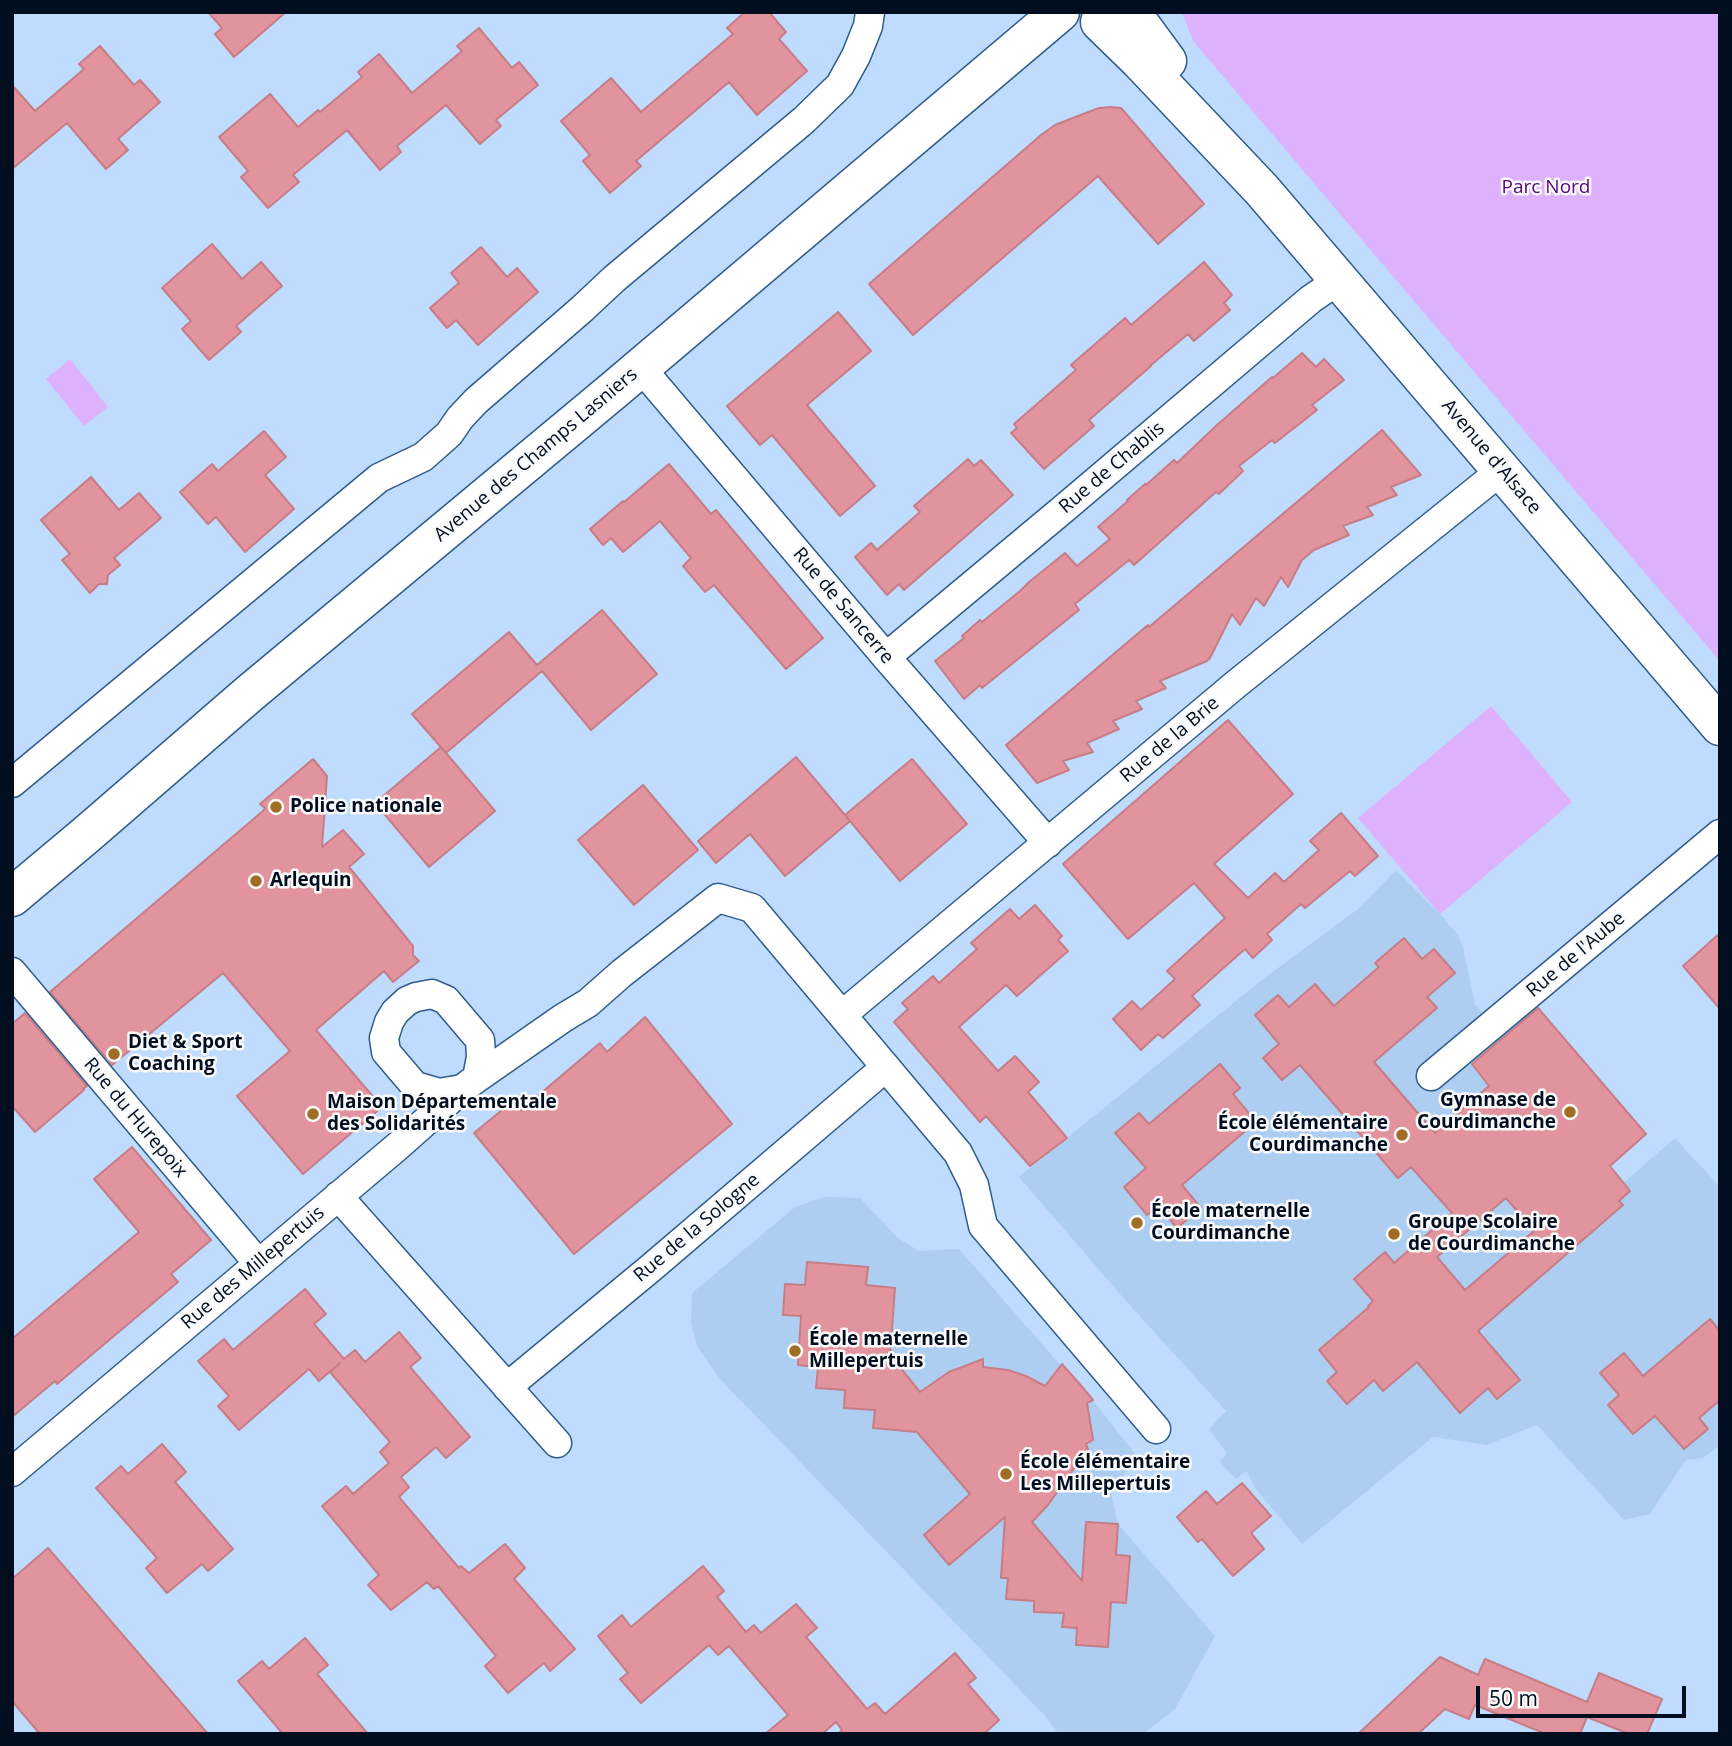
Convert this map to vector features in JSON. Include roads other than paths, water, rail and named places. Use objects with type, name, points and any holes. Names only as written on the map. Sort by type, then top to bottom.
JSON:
[{"type":"street","points":[[12,783],[379,478],[423,457],[449,433],[476,401],[614,279],[804,120],[840,85],[856,56],[868,26],[870,12]]},
{"type":"street","name":"Avenue des Champs Lasniers","points":[[12,897],[1060,12]]},
{"type":"street","name":"Avenue d'Alsace","points":[[1106,15],[1262,190],[1720,726]]},
{"type":"street","name":"Rue de Chablis","points":[[886,657],[1311,299],[1339,280]]},
{"type":"street","name":"Rue de Sancerre","points":[[641,368],[1048,843]]},
{"type":"street","name":"Rue de la Brie","points":[[842,1015],[1235,685],[1502,470]]},
{"type":"street","name":"Rue de l'Aube","points":[[1431,1076],[1720,834]]},
{"type":"street","points":[[338,1196],[469,1084],[563,1017],[588,1003],[718,898],[752,908],[958,1153],[974,1185],[983,1226],[1156,1429]]},
{"type":"street","name":"Rue du Hurepoix","points":[[12,972],[258,1263]]},
{"type":"street","name":"Rue de la Sologne","points":[[507,1387],[886,1067]]},
{"type":"street","name":"Rue des Millepertuis","points":[[12,1472],[338,1196],[557,1443]]},
{"type":"place","name":"Police nationale","points":[[276,807]]},
{"type":"place","name":"Arlequin","points":[[256,881]]},
{"type":"place","name":"Diet & Sport Coaching","points":[[114,1054]]},
{"type":"place","name":"Gymnase de Courdimanche","points":[[1570,1112]]},
{"type":"place","name":"Maison Départementale des Solidarités","points":[[313,1114]]},
{"type":"place","name":"École élémentaire Courdimanche","points":[[1402,1135]]},
{"type":"place","name":"École maternelle Courdimanche","points":[[1137,1223]]},
{"type":"place","name":"Groupe Scolaire de Courdimanche","points":[[1394,1234]]},
{"type":"place","name":"École maternelle Millepertuis","points":[[795,1351]]},
{"type":"place","name":"École élémentaire Les Millepertuis","points":[[1006,1474]]},
{"type":"park label","name":"Parc Nord","points":[[1546,188]]}]
